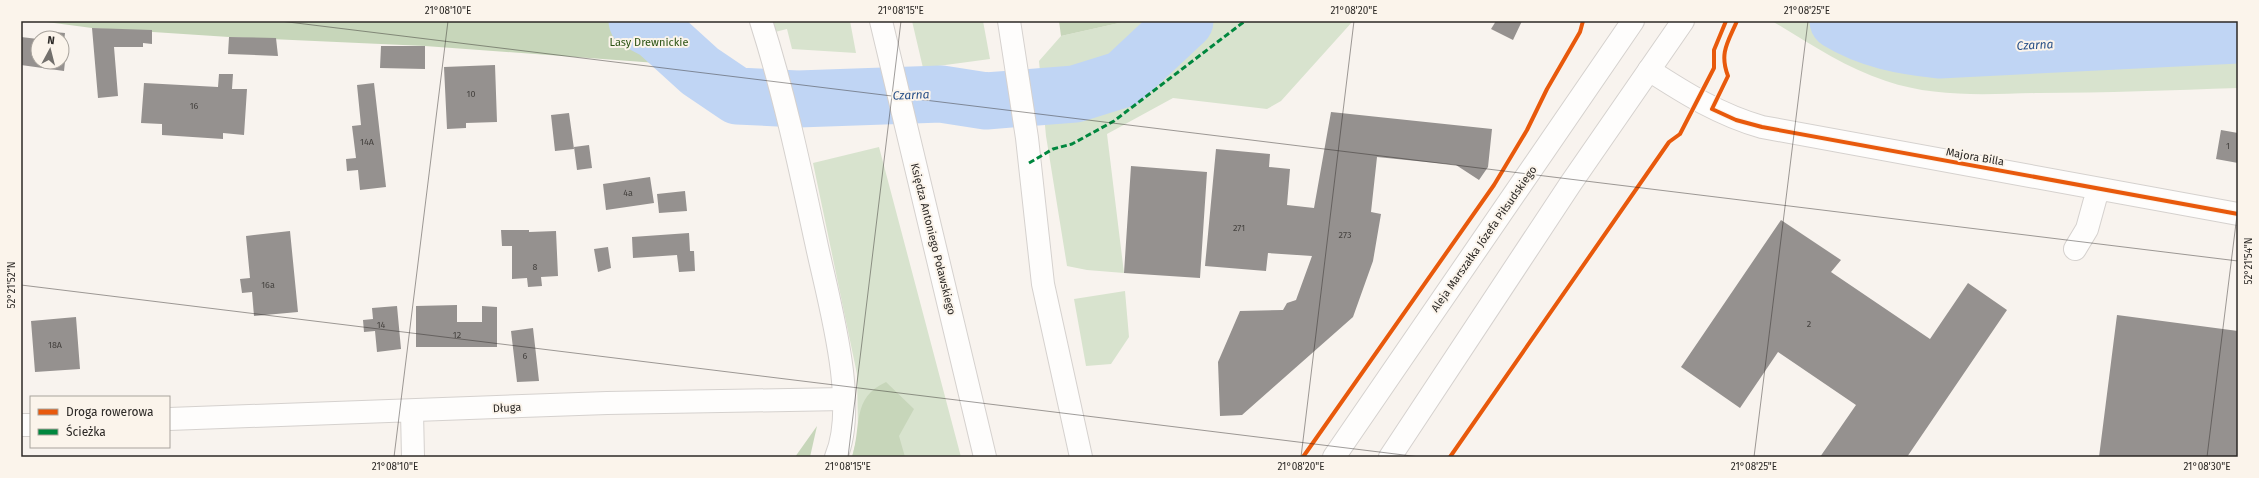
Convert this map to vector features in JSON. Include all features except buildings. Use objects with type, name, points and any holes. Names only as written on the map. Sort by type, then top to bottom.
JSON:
[{"type":"main road","name":"Aleja Marszałka Józefa Piłsudskiego","points":[[1334,457],[1633,21]]},
{"type":"main road","points":[[1390,457],[1545,222],[1683,21]]},
{"type":"main road","name":"Księdza Antoniego Poławskiego","points":[[882,24],[985,457]]},
{"type":"main road","points":[[763,28],[798,157],[840,356],[844,399],[843,432],[836,457]]},
{"type":"main road","points":[[1011,31],[1044,284],[1081,457]]},
{"type":"main road","name":"Majora Billa","points":[[1649,70],[1697,101],[1736,120],[2238,214]]},
{"type":"main road","points":[[2075,249],[2087,229],[2098,189]]},
{"type":"main road","name":"Długa","points":[[170,419],[412,412],[607,403],[844,399]]},
{"type":"main road","points":[[412,412],[413,457]]},
{"type":"green space","name":"Lasy Drewnickie","points":[[39,21],[669,21],[670,64],[425,46],[229,37],[92,28]]},
{"type":"green space","points":[[772,21],[850,21],[856,53],[792,49],[787,29],[775,32]]},
{"type":"green space","points":[[912,21],[983,21],[990,59],[923,68]]},
{"type":"green space","points":[[1059,21],[1128,21],[1061,36]]},
{"type":"green space","points":[[1128,21],[1353,21],[1281,101],[1267,109],[1173,98],[1107,134],[1124,273],[1087,270],[1067,266],[1046,136],[1039,61],[1061,36]]},
{"type":"green space","points":[[1772,21],[2238,21],[2238,88],[2114,92],[1981,94],[1943,93],[1905,86],[1871,76],[1842,62]]},
{"type":"green space","points":[[879,147],[961,457],[852,457],[858,434],[857,374],[813,163]]},
{"type":"green space","points":[[1125,291],[1129,337],[1111,364],[1086,366],[1074,299]]},
{"type":"green space","points":[[886,382],[914,409],[899,436],[905,457],[852,457],[862,405],[867,396]]},
{"type":"green space","points":[[817,426],[810,457],[795,457]]},
{"type":"water","points":[[622,21],[654,21],[682,41],[718,75],[753,90],[758,110],[737,106],[727,101],[707,87],[645,36]]},
{"type":"waterway","name":"Czarna","points":[[637,21],[656,31],[700,71],[737,96],[798,99],[941,94],[986,101],[1075,94],[1123,79],[1185,21]]},
{"type":"waterway","name":"Czarna","points":[[1838,21],[1862,33],[1887,41],[1939,50],[2238,35]]},
{"type":"marked path","points":[[1029,163],[1053,149],[1072,144],[1114,121],[1245,21]]},
{"type":"cycle path","points":[[1303,457],[1494,185],[1527,130],[1547,89],[1580,32],[1583,21]]},
{"type":"cycle path","points":[[1450,457],[1669,142],[1680,134],[1714,68],[1714,50],[1726,21]]},
{"type":"cycle path","points":[[1737,21],[1728,42],[1725,54],[1724,61],[1728,76],[1712,109],[1736,120],[1762,127],[2238,214]]}]
